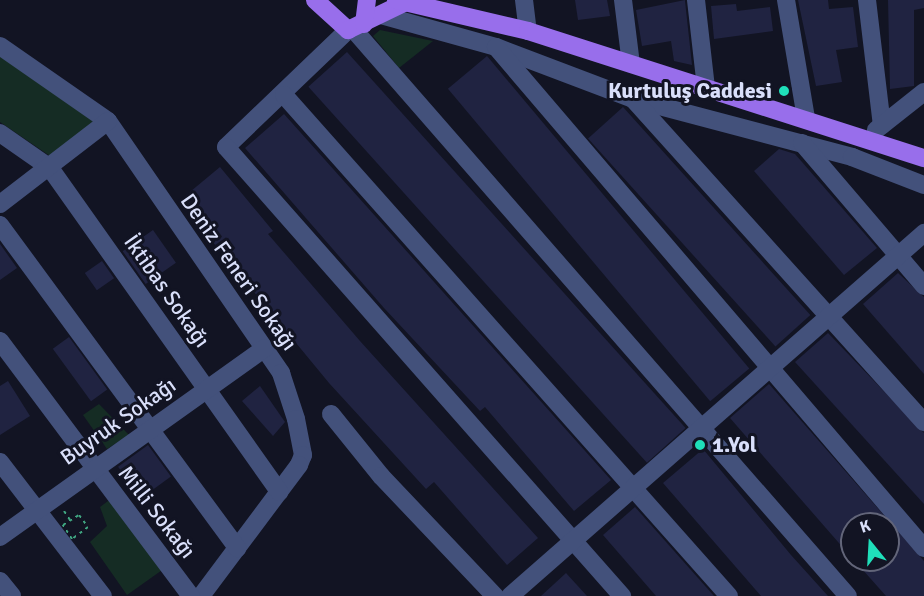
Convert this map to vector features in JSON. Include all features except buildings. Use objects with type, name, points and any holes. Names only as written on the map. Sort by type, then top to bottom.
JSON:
[{"type":"main road","points":[[315,0],[350,26]]},
{"type":"main road","points":[[333,0],[350,26]]},
{"type":"main road","points":[[350,26],[367,0]]},
{"type":"main road","points":[[350,26],[381,15],[401,1],[449,4],[924,158]]},
{"type":"street","points":[[524,0],[528,31]]},
{"type":"street","points":[[622,0],[631,64]]},
{"type":"street","points":[[696,0],[706,87]]},
{"type":"street","points":[[786,0],[806,118]]},
{"type":"street","points":[[867,0],[882,125]]},
{"type":"street","points":[[381,15],[496,47],[633,99],[802,143],[924,185]]},
{"type":"street","points":[[622,596],[226,147],[284,95],[350,26],[700,430],[848,596]]},
{"type":"street","name":"Deniz Feneri Sokağı","points":[[0,46],[108,121],[281,373],[303,455],[279,492],[201,596]]},
{"type":"street","points":[[496,47],[768,370],[924,548]]},
{"type":"street","points":[[867,138],[924,92]]},
{"type":"street","points":[[284,95],[635,487],[729,596]]},
{"type":"street","points":[[633,99],[924,422]]},
{"type":"street","points":[[0,204],[50,168],[108,121]]},
{"type":"street","name":"İktibas Sokağı","points":[[0,133],[50,168],[279,492]]},
{"type":"street","points":[[802,143],[924,286]]},
{"type":"street","points":[[0,225],[237,549]]},
{"type":"street","points":[[510,596],[924,233]]},
{"type":"street","name":"Milli Sokağı","points":[[0,340],[92,467],[191,596]]},
{"type":"street","name":"Buyruk Sokağı","points":[[0,537],[148,427],[208,390],[265,348]]},
{"type":"street","points":[[331,414],[381,476],[495,596]]},
{"type":"street","points":[[0,462],[103,596]]},
{"type":"street","points":[[0,581],[12,596]]},
{"type":"path","points":[[79,514],[88,527],[72,539],[63,525],[70,520],[79,514]]},
{"type":"green space","points":[[380,30],[433,41],[399,68],[373,36]]},
{"type":"green space","points":[[0,50],[101,119],[50,156],[0,122]]},
{"type":"green space","points":[[99,404],[129,435],[107,449],[83,415]]},
{"type":"green space","points":[[112,498],[165,568],[127,595],[90,542],[107,526],[100,507]]},
{"type":"place","name":"Kurtuluş Caddesi","points":[[784,91]]},
{"type":"place","name":"1.Yol","points":[[700,445]]}]
